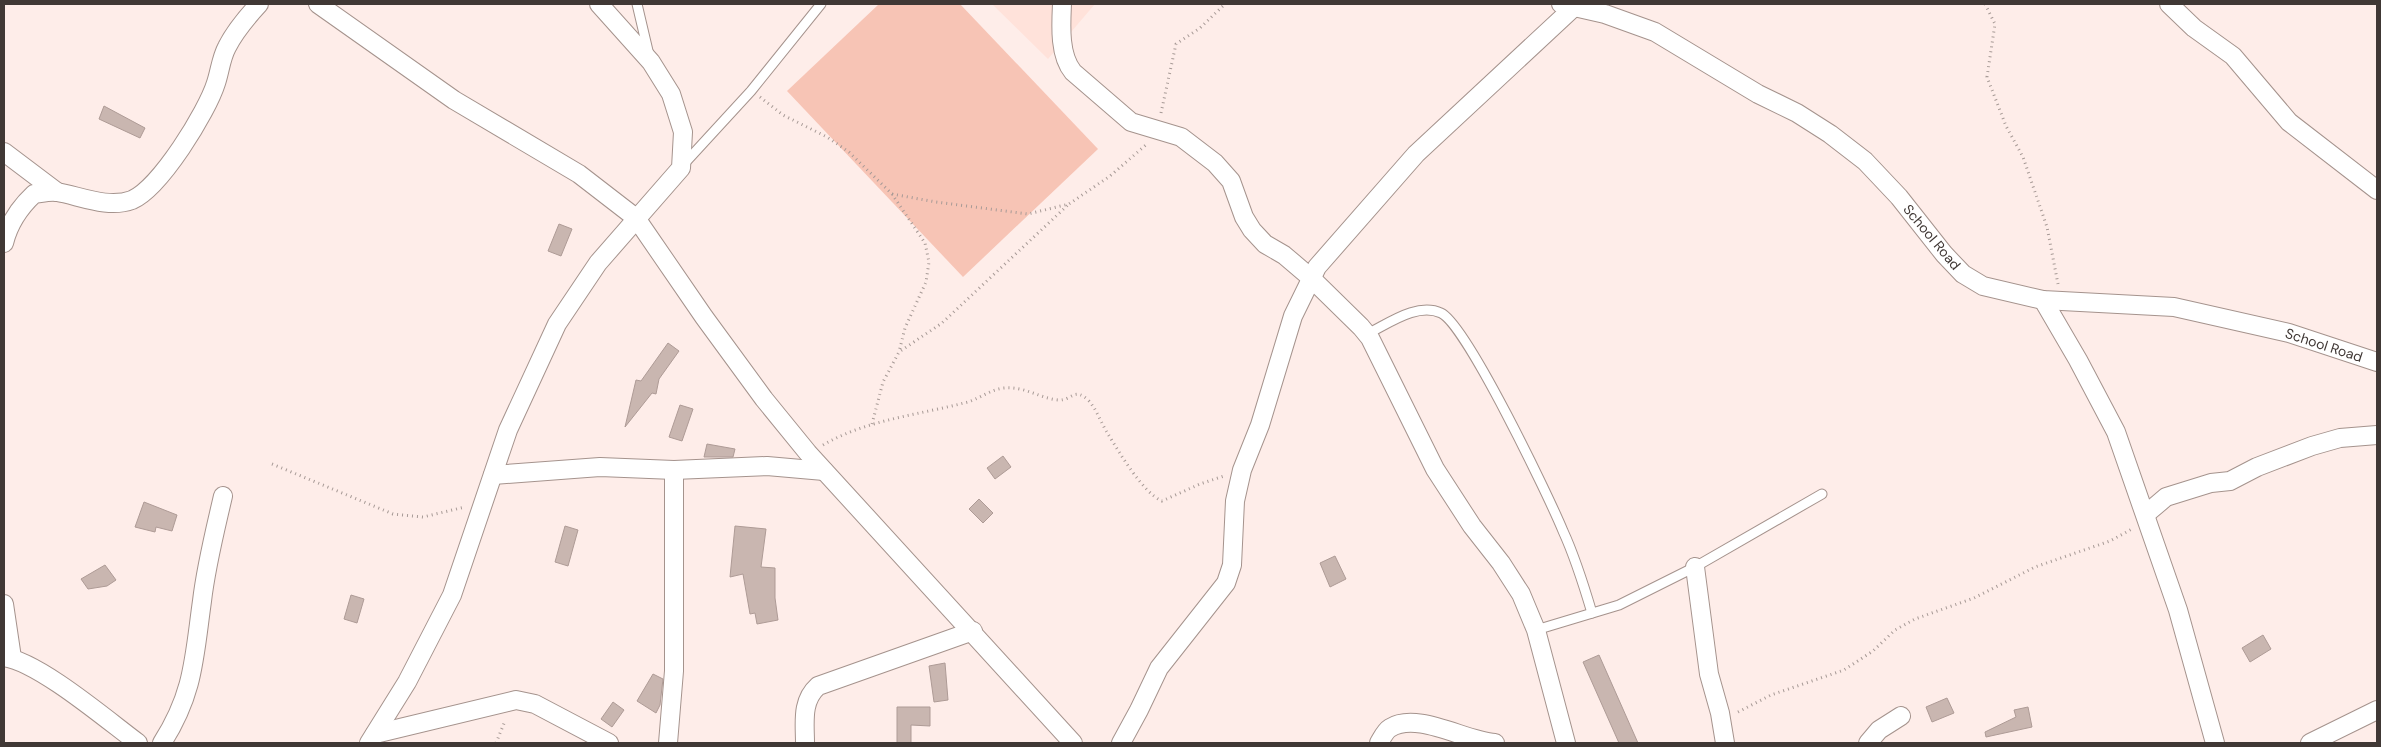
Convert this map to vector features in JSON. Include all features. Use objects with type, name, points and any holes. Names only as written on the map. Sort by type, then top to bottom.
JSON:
[{"type":"street","points":[[4,243],[8,229],[34,194],[57,192],[105,202],[131,200],[143,193],[180,150],[199,120],[216,84],[227,47],[242,24],[259,4]]},
{"type":"street","points":[[318,4],[454,100],[579,174],[636,218],[709,324],[764,399],[808,453],[1074,743]]},
{"type":"street","points":[[372,739],[407,682],[452,595],[485,503],[508,430],[557,324],[598,263],[681,168],[682,132],[671,94],[651,62],[599,4]]},
{"type":"street","points":[[1062,4],[1061,26],[1066,64],[1118,113],[1131,122],[1162,124],[1216,163],[1231,181],[1244,217],[1252,230],[1266,244],[1284,255],[1311,278],[1367,334],[1435,469],[1456,503],[1501,563],[1521,594],[1536,630],[1566,743]]},
{"type":"street","points":[[2169,4],[2194,28],[2234,56],[2289,122],[2377,190]]},
{"type":"street","points":[[1121,743],[1162,663],[1226,583],[1232,565],[1236,501],[1242,470],[1260,425],[1292,316],[1311,278],[1322,262],[1416,154],[1575,6]]},
{"type":"street","name":"School Road","points":[[1575,6],[1605,14],[1655,32],[1758,94],[1797,113],[1822,129],[1865,162],[1899,197],[1944,254],[1963,274],[1983,286],[2043,300],[2174,307],[2289,333],[2377,362]]},
{"type":"street","points":[[4,152],[57,192]]},
{"type":"street","points":[[2043,300],[2078,360],[2116,432],[2178,610],[2216,743]]},
{"type":"street","points":[[2146,516],[2166,497],[2211,483],[2230,480],[2300,450],[2340,438],[2377,435]]},
{"type":"street","points":[[493,475],[600,467],[674,470],[768,466],[824,471]]},
{"type":"street","points":[[668,743],[674,671],[674,470]]},
{"type":"street","points":[[162,743],[178,719],[194,667],[202,600],[223,496]]},
{"type":"street","points":[[1695,567],[1709,674],[1722,722],[1725,743]]},
{"type":"street","points":[[4,604],[8,658],[37,670],[138,743]]},
{"type":"street","points":[[805,743],[806,707],[812,692],[818,686],[972,631]]},
{"type":"street","points":[[372,739],[516,700],[535,704],[609,743]]},
{"type":"street","points":[[2310,743],[2377,710]]},
{"type":"street","points":[[1868,743],[1879,730],[1901,716]]},
{"type":"street","points":[[1379,743],[1391,728],[1400,724],[1418,723],[1482,742],[1495,743]]},
{"type":"lane","points":[[637,4],[651,62]]},
{"type":"lane","points":[[681,168],[752,91],[821,4]]},
{"type":"lane","points":[[1367,334],[1410,313],[1425,308],[1442,313],[1452,321],[1462,335],[1502,406],[1564,531],[1592,613]]},
{"type":"lane","points":[[1536,630],[1618,605],[1695,567],[1822,494]]},
{"type":"path","points":[[899,352],[942,323],[1069,204],[1110,176],[1162,124],[1161,112],[1176,44],[1200,28],[1225,4]]},
{"type":"path","points":[[1985,4],[1995,24],[1986,77],[2006,126],[2023,157],[2047,226],[2061,301]]},
{"type":"path","points":[[752,91],[783,115],[827,137],[849,152],[892,194],[925,243],[929,262],[926,282],[905,328],[899,352],[883,382],[872,424]]},
{"type":"path","points":[[892,194],[936,202],[1028,214],[1069,204]]},
{"type":"path","points":[[808,453],[836,438],[872,424],[966,402],[1002,388],[1032,391],[1058,400],[1077,394],[1082,396],[1091,404],[1118,448],[1144,485],[1158,500],[1166,501],[1200,484],[1242,470]]},
{"type":"path","points":[[272,464],[373,507],[410,517],[423,517],[485,503]]},
{"type":"path","points":[[1722,722],[1771,695],[1844,670],[1873,651],[1895,630],[1915,619],[1974,598],[2035,568],[2110,541],[2146,516]]},
{"type":"shaded area","points":[[879,4],[960,4],[1098,149],[963,277],[787,91]]},
{"type":"shaded area","points":[[992,4],[1095,4],[1048,59]]},
{"type":"building","points":[[104,106],[145,128],[140,138],[99,119]]},
{"type":"building","points":[[559,224],[572,229],[561,256],[548,251]]},
{"type":"building","points":[[668,343],[679,351],[659,379],[656,394],[652,393],[625,427],[636,380],[641,381]]},
{"type":"building","points":[[680,405],[693,409],[682,441],[669,437]]},
{"type":"building","points":[[707,444],[735,449],[733,457],[704,457]]},
{"type":"building","points":[[1003,456],[1011,467],[995,479],[987,468]]},
{"type":"building","points":[[979,499],[993,513],[983,523],[969,509]]},
{"type":"building","points":[[144,502],[177,515],[172,531],[156,527],[155,532],[135,527]]},
{"type":"building","points":[[565,526],[578,530],[568,566],[555,562]]},
{"type":"building","points":[[735,526],[766,529],[761,567],[775,568],[775,598],[778,620],[757,624],[755,613],[750,614],[743,574],[730,577]]},
{"type":"building","points":[[1335,556],[1346,579],[1330,587],[1320,563]]},
{"type":"building","points":[[105,565],[116,580],[107,586],[88,589],[81,579]]},
{"type":"building","points":[[351,595],[364,599],[357,623],[344,619]]},
{"type":"building","points":[[2263,635],[2271,649],[2250,662],[2242,648]]},
{"type":"building","points":[[1599,655],[1638,743],[1619,743],[1583,662]]},
{"type":"building","points":[[945,663],[948,700],[934,702],[929,666]]},
{"type":"building","points":[[653,674],[663,679],[660,705],[656,713],[637,701]]},
{"type":"building","points":[[1947,698],[1954,713],[1932,722],[1926,707]]},
{"type":"building","points":[[613,702],[624,710],[612,727],[601,719]]},
{"type":"building","points":[[897,707],[930,707],[930,726],[911,725],[911,743],[897,743]]},
{"type":"building","points":[[2028,707],[2032,727],[1986,737],[1985,732],[2016,717],[2014,710]]}]
